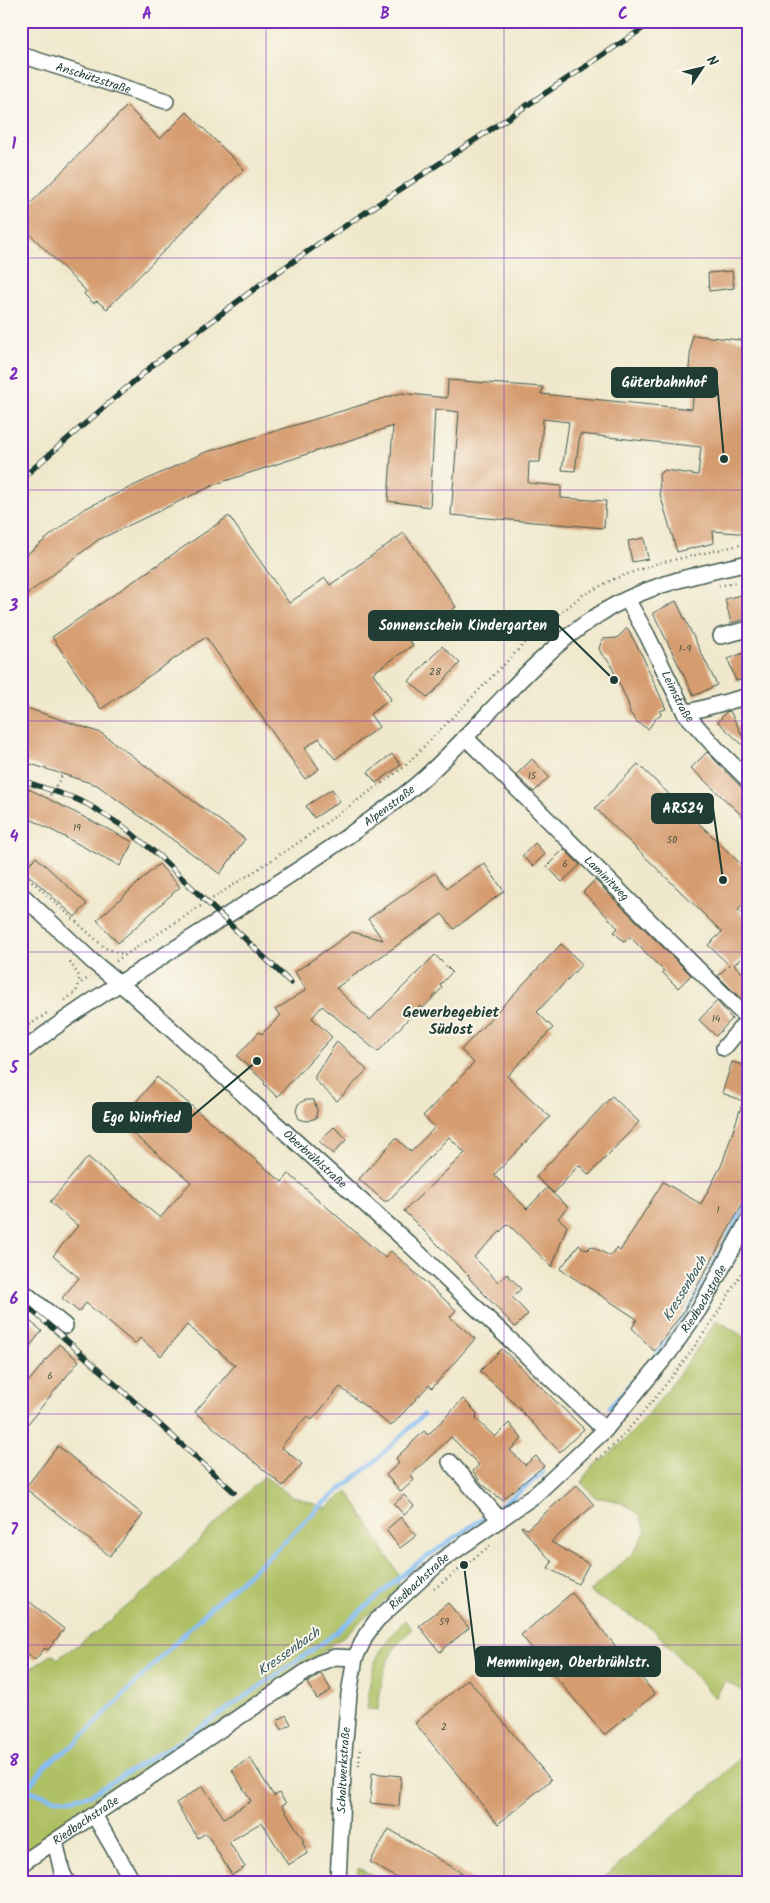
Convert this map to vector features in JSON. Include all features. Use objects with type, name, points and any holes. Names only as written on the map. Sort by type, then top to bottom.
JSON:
[{"type":"street","name":"Anschützstraße","points":[[21,55],[166,102]]},
{"type":"street","name":"Alpenstraße","points":[[21,1053],[74,1013],[282,881],[352,833],[422,780],[525,674],[560,642],[599,614],[627,600],[671,583],[749,563]]},
{"type":"street","name":"Leimstraße","points":[[627,600],[647,635],[685,713],[709,741],[749,781]]},
{"type":"street","points":[[721,636],[749,629]]},
{"type":"street","points":[[685,713],[749,696]]},
{"type":"street","name":"Laminitweg","points":[[465,737],[748,1019]]},
{"type":"street","name":"Oberbrühlstraße","points":[[21,894],[94,962],[120,983],[407,1242],[605,1430]]},
{"type":"street","points":[[724,1048],[748,1019]]},
{"type":"street","name":"Riedbachstraße","points":[[23,1861],[319,1663],[335,1658],[355,1658],[366,1635],[376,1622],[417,1582],[467,1541],[494,1513],[535,1495],[605,1430],[639,1391],[674,1345],[704,1300],[749,1219]]},
{"type":"street","points":[[21,1290],[65,1326]]},
{"type":"street","points":[[450,1462],[494,1513]]},
{"type":"street","name":"Schaltwerkstraße","points":[[338,1882],[344,1752],[349,1694],[355,1658]]},
{"type":"street","points":[[94,1814],[133,1882]]},
{"type":"street","points":[[55,1841],[62,1872],[67,1882]]},
{"type":"path","name":"Alpenstraße","points":[[21,871],[104,948],[125,955],[298,843],[404,767],[524,644],[581,596],[614,579],[655,564],[749,543]]},
{"type":"path","points":[[50,795],[63,774]]},
{"type":"path","points":[[58,1005],[76,992],[80,984]]},
{"type":"path","points":[[21,1031],[50,1011]]},
{"type":"path","points":[[592,1462],[607,1451],[627,1430],[672,1377],[726,1300],[749,1258]]},
{"type":"path","points":[[429,1592],[495,1542]]},
{"type":"path","points":[[359,1768],[361,1741]]},
{"type":"green space","points":[[717,1320],[749,1340],[749,1694],[725,1681],[715,1698],[652,1628],[589,1592],[633,1553],[646,1531],[640,1516],[631,1508],[608,1499],[596,1498],[582,1483],[590,1469],[626,1439],[654,1407]]},
{"type":"green space","points":[[264,1476],[290,1495],[326,1508],[348,1491],[400,1577],[396,1591],[340,1639],[303,1666],[27,1853],[21,1853],[21,1675],[53,1654],[57,1659],[99,1630],[162,1577]]},
{"type":"green space","points":[[405,1620],[412,1629],[395,1648],[386,1665],[378,1710],[367,1709],[370,1682],[376,1660],[387,1640]]},
{"type":"green space","points":[[749,1748],[749,1882],[599,1882],[678,1812],[711,1787]]},
{"type":"green space","points":[[358,1868],[387,1882],[357,1882]]},
{"type":"building","points":[[127,106],[160,139],[187,112],[244,169],[107,309],[97,301],[93,303],[84,294],[86,291],[21,225],[21,213]]},
{"type":"building","points":[[732,271],[734,288],[709,291],[708,273]]},
{"type":"building","points":[[692,335],[749,341],[749,534],[713,531],[714,543],[677,552],[660,494],[659,474],[665,470],[698,475],[701,447],[580,434],[575,471],[562,470],[569,422],[543,419],[540,462],[529,462],[528,483],[561,486],[561,498],[606,501],[604,528],[451,515],[459,412],[435,409],[430,507],[388,501],[393,426],[216,484],[98,540],[21,599],[21,559],[82,510],[203,453],[401,393],[447,398],[448,380],[543,387],[541,394],[692,409],[695,379],[688,379]]},
{"type":"building","points":[[229,516],[289,603],[325,578],[330,585],[404,533],[456,607],[409,640],[413,645],[373,673],[391,699],[370,714],[379,727],[335,759],[319,738],[305,748],[319,769],[305,779],[206,637],[101,709],[52,637]]},
{"type":"building","points":[[644,538],[648,559],[632,562],[628,541]]},
{"type":"building","points":[[749,593],[749,618],[731,623],[725,599]]},
{"type":"building","points":[[676,601],[717,685],[694,696],[653,613]]},
{"type":"building","points":[[627,628],[642,655],[666,709],[660,711],[661,715],[658,716],[648,729],[637,722],[630,713],[628,703],[609,661],[602,655],[599,649],[602,639],[617,638]]},
{"type":"building","points":[[442,646],[460,663],[428,698],[409,681]]},
{"type":"building","points":[[749,651],[749,678],[736,681],[728,659]]},
{"type":"building","points":[[21,706],[101,733],[245,839],[220,874],[97,785],[21,761]]},
{"type":"building","points":[[730,711],[748,750],[718,722],[726,712]]},
{"type":"building","points":[[707,752],[742,788],[749,791],[749,822],[691,768]]},
{"type":"building","points":[[392,754],[401,765],[376,783],[368,772]]},
{"type":"building","points":[[532,759],[549,777],[534,792],[516,775]]},
{"type":"building","points":[[638,764],[749,872],[749,899],[738,910],[749,920],[749,950],[734,965],[749,979],[749,990],[740,998],[718,976],[729,965],[708,945],[722,932],[595,808]]},
{"type":"building","points":[[21,785],[133,842],[120,866],[21,814]]},
{"type":"building","points":[[332,789],[340,801],[314,818],[306,806]]},
{"type":"building","points":[[535,843],[545,854],[533,866],[522,856]]},
{"type":"building","points":[[564,849],[580,865],[562,882],[547,866]]},
{"type":"building","points":[[36,857],[87,904],[75,917],[23,870]]},
{"type":"building","points":[[484,863],[504,891],[454,929],[442,914],[336,988],[370,1020],[435,955],[452,972],[440,985],[442,988],[423,1008],[420,1006],[378,1052],[322,1006],[312,1018],[332,1037],[277,1097],[264,1084],[265,1082],[237,1056],[259,1032],[262,1034],[281,1015],[275,1010],[306,990],[295,972],[352,932],[383,940],[368,919],[435,873],[447,888]]},
{"type":"building","points":[[159,864],[180,887],[118,943],[97,920]]},
{"type":"building","points":[[595,880],[691,975],[678,988],[630,937],[624,942],[614,932],[618,928],[583,892]]},
{"type":"building","points":[[561,944],[582,964],[537,1012],[553,1028],[507,1076],[550,1117],[494,1175],[527,1209],[547,1188],[568,1207],[558,1218],[567,1226],[552,1267],[508,1224],[474,1257],[498,1282],[507,1274],[521,1289],[512,1297],[528,1314],[515,1327],[470,1277],[404,1211],[465,1153],[449,1137],[388,1201],[384,1201],[359,1179],[396,1138],[411,1152],[435,1127],[423,1116],[474,1063],[461,1050]]},
{"type":"building","points":[[717,1001],[732,1019],[716,1036],[699,1020]]},
{"type":"building","points":[[337,1041],[367,1070],[337,1101],[315,1080],[315,1076]]},
{"type":"building","points":[[732,1062],[749,1067],[749,1192],[682,1314],[654,1351],[632,1328],[637,1319],[560,1269],[579,1245],[587,1250],[591,1246],[610,1256],[616,1248],[620,1251],[663,1182],[701,1204],[722,1164],[743,1101],[722,1093]]},
{"type":"building","points":[[157,1077],[282,1182],[289,1174],[385,1258],[391,1251],[456,1310],[450,1317],[475,1339],[432,1388],[429,1385],[391,1426],[340,1387],[312,1420],[307,1416],[281,1447],[302,1464],[283,1486],[195,1412],[235,1365],[187,1325],[161,1356],[140,1338],[135,1344],[86,1303],[79,1312],[62,1298],[79,1278],[53,1256],[78,1226],[50,1202],[88,1157],[160,1218],[191,1182],[119,1122]]},
{"type":"building","points":[[612,1096],[639,1122],[589,1175],[579,1165],[554,1193],[536,1177]]},
{"type":"building","points":[[305,1100],[314,1100],[317,1110],[316,1118],[307,1121],[299,1119],[296,1111],[298,1104]]},
{"type":"building","points":[[334,1127],[347,1139],[333,1154],[319,1141]]},
{"type":"building","points":[[21,1314],[42,1331],[21,1357]]},
{"type":"building","points":[[59,1344],[79,1361],[21,1432],[21,1391]]},
{"type":"building","points":[[502,1349],[584,1429],[560,1452],[509,1398],[480,1371]]},
{"type":"building","points":[[463,1399],[477,1413],[476,1419],[495,1437],[509,1423],[522,1439],[510,1450],[525,1465],[536,1456],[544,1466],[502,1500],[482,1484],[473,1471],[479,1465],[451,1437],[411,1475],[414,1480],[401,1492],[386,1475],[399,1463],[396,1458],[424,1431],[428,1435]]},
{"type":"building","points":[[58,1446],[143,1515],[110,1556],[25,1488]]},
{"type":"building","points":[[577,1485],[594,1505],[551,1542],[589,1564],[578,1584],[548,1568],[552,1562],[521,1527],[527,1529]]},
{"type":"building","points":[[404,1495],[414,1506],[404,1515],[394,1504]]},
{"type":"building","points":[[401,1517],[416,1536],[400,1548],[386,1530]]},
{"type":"building","points":[[572,1593],[655,1694],[604,1735],[521,1635]]},
{"type":"building","points":[[21,1595],[64,1629],[48,1650],[45,1648],[35,1660],[21,1648]]},
{"type":"building","points":[[448,1603],[469,1628],[440,1652],[419,1626]]},
{"type":"building","points":[[321,1673],[331,1690],[317,1699],[307,1683]]},
{"type":"building","points":[[468,1679],[551,1780],[498,1824],[415,1723]]},
{"type":"building","points":[[286,1715],[291,1724],[282,1730],[277,1721]]},
{"type":"building","points":[[250,1758],[274,1796],[279,1793],[286,1803],[282,1805],[304,1841],[302,1842],[308,1853],[288,1865],[262,1822],[229,1842],[245,1867],[232,1875],[206,1833],[198,1838],[176,1803],[203,1786],[224,1818],[251,1801],[232,1770]]},
{"type":"building","points":[[372,1773],[401,1776],[399,1806],[370,1803]]},
{"type":"building","points":[[389,1829],[477,1882],[403,1882],[370,1862]]},
{"type":"waterway","name":"Kressenbach","points":[[610,1407],[658,1353],[686,1315],[749,1199]]},
{"type":"waterway","name":"Kressenbach","points":[[21,1796],[46,1765],[76,1743],[211,1607],[276,1550],[319,1507],[373,1463],[423,1415]]},
{"type":"waterway","name":"Kressenbach","points":[[27,1790],[55,1799],[70,1799],[90,1795],[185,1738],[328,1639],[412,1567],[502,1505],[543,1473]]},
{"type":"railway","points":[[21,479],[153,365],[261,284],[324,240],[654,21]]},
{"type":"railway","points":[[21,780],[87,804],[124,827],[158,855],[291,983]]},
{"type":"railway","points":[[21,1301],[234,1492]]},
{"type":"place","name":"Güterbahnhof","points":[[724,459]]},
{"type":"place","name":"Sonnenschein Kindergarten","points":[[614,680]]},
{"type":"place","name":"ARS24","points":[[723,880]]},
{"type":"place","name":"Ego Winfried","points":[[257,1061]]},
{"type":"place","name":"Memmingen, Oberbrühlstr.","points":[[464,1565]]},
{"type":"district","name":"Gewerbegebiet Südost","points":[[451,1022]]}]
